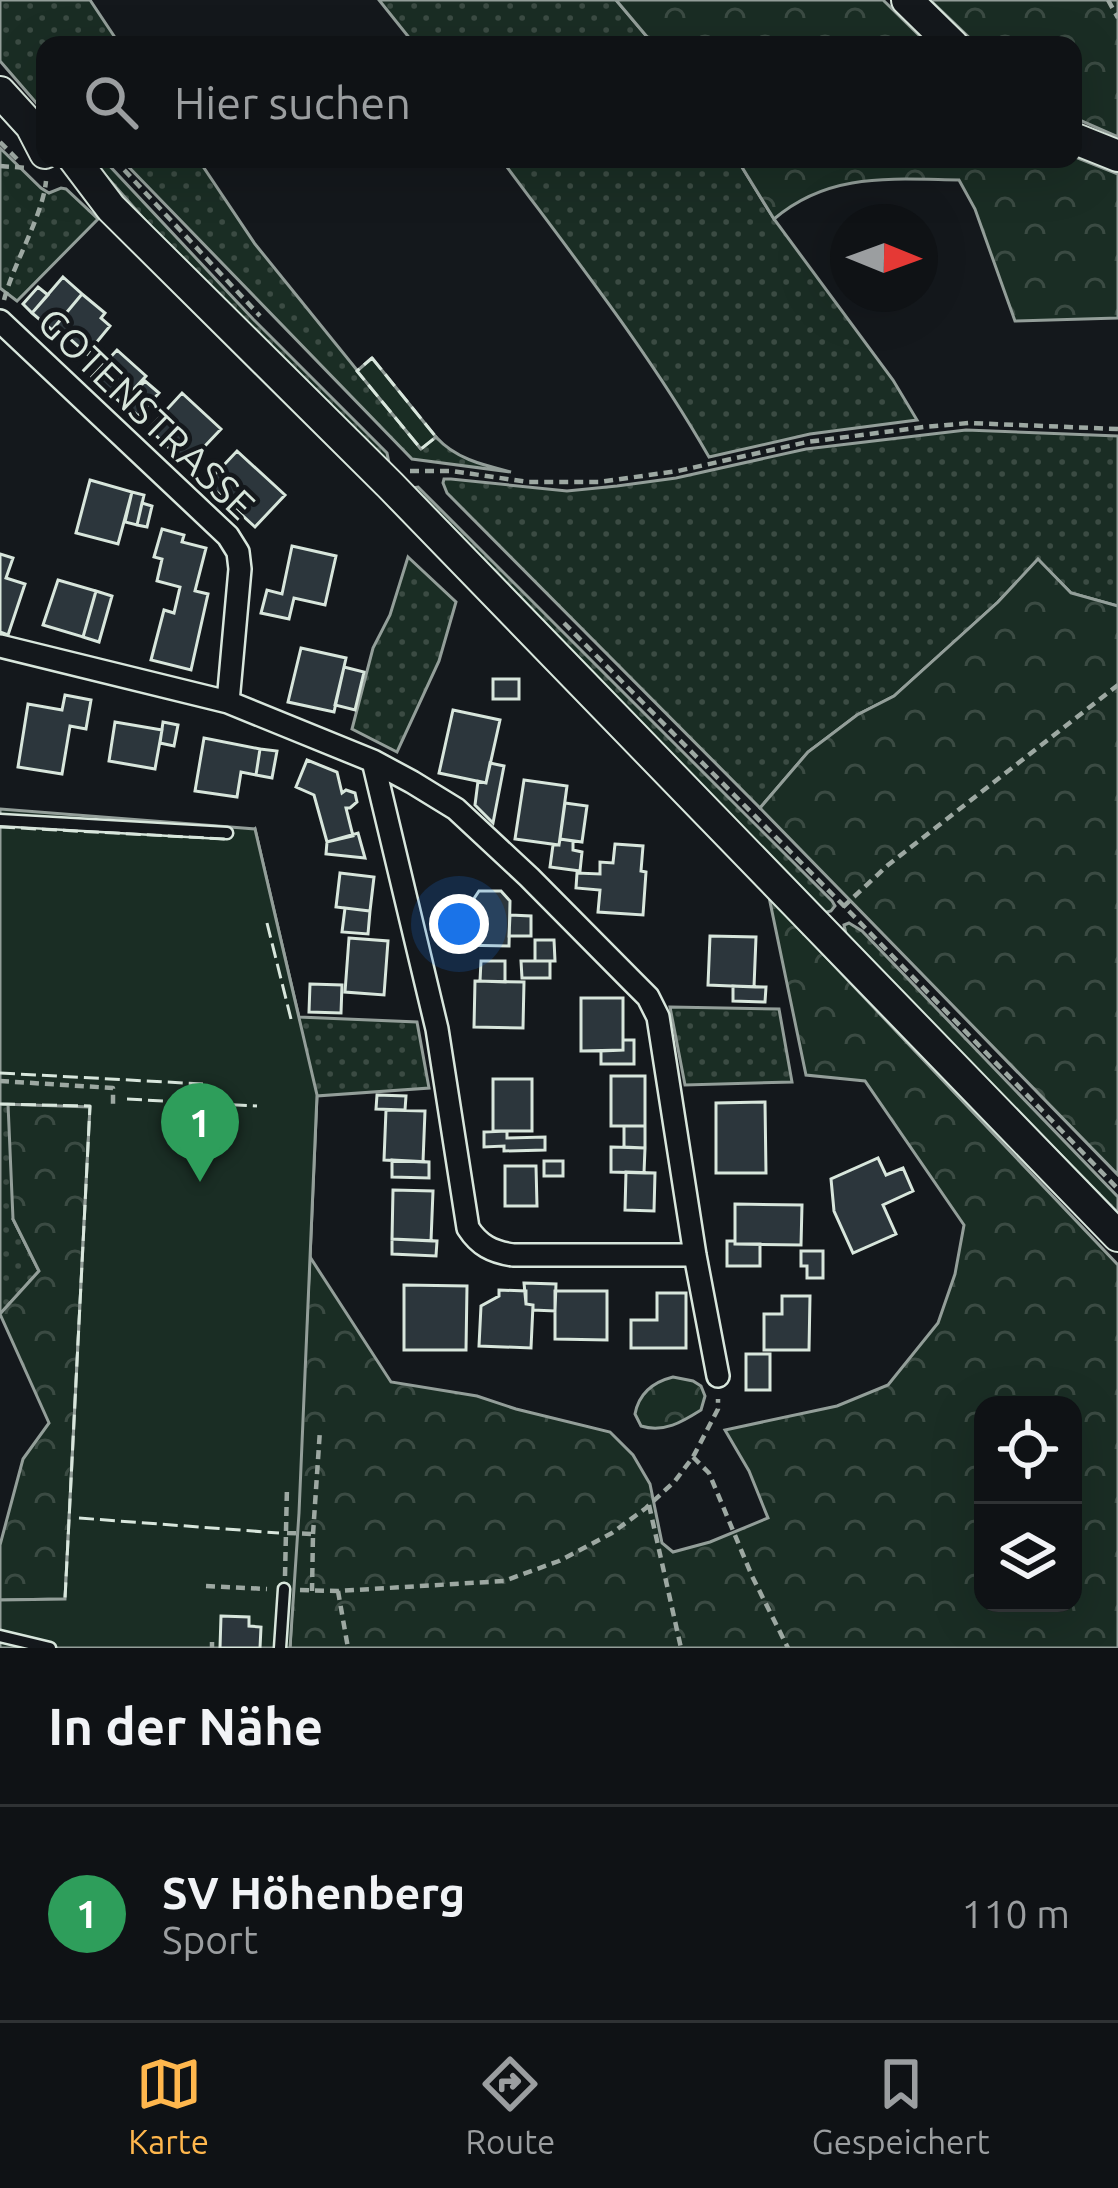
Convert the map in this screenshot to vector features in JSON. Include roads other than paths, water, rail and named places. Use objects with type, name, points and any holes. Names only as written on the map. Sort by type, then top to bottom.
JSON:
[{"type":"main road","points":[[907,0],[944,36]]},
{"type":"main road","points":[[0,92],[36,148]]},
{"type":"main road","points":[[1082,142],[1118,156]]},
{"type":"main road","points":[[57,168],[111,208]]},
{"type":"main road","points":[[81,168],[111,208],[406,502],[1118,1236]]},
{"type":"street","name":"GOTENSTRASSE","points":[[2,311],[238,551],[228,702]]},
{"type":"street","points":[[0,646],[228,702],[373,761],[456,809],[529,877],[653,1005],[718,1376]]},
{"type":"street","points":[[373,761],[437,1029],[468,1228],[487,1248],[513,1255],[695,1255]]},
{"type":"lane","points":[[0,820],[226,833]]},
{"type":"lane","points":[[280,1648],[284,1589]]},
{"type":"lane","points":[[0,1636],[50,1648]]},
{"type":"place","name":"SV Höhenberg","points":[[200,1182]]}]
